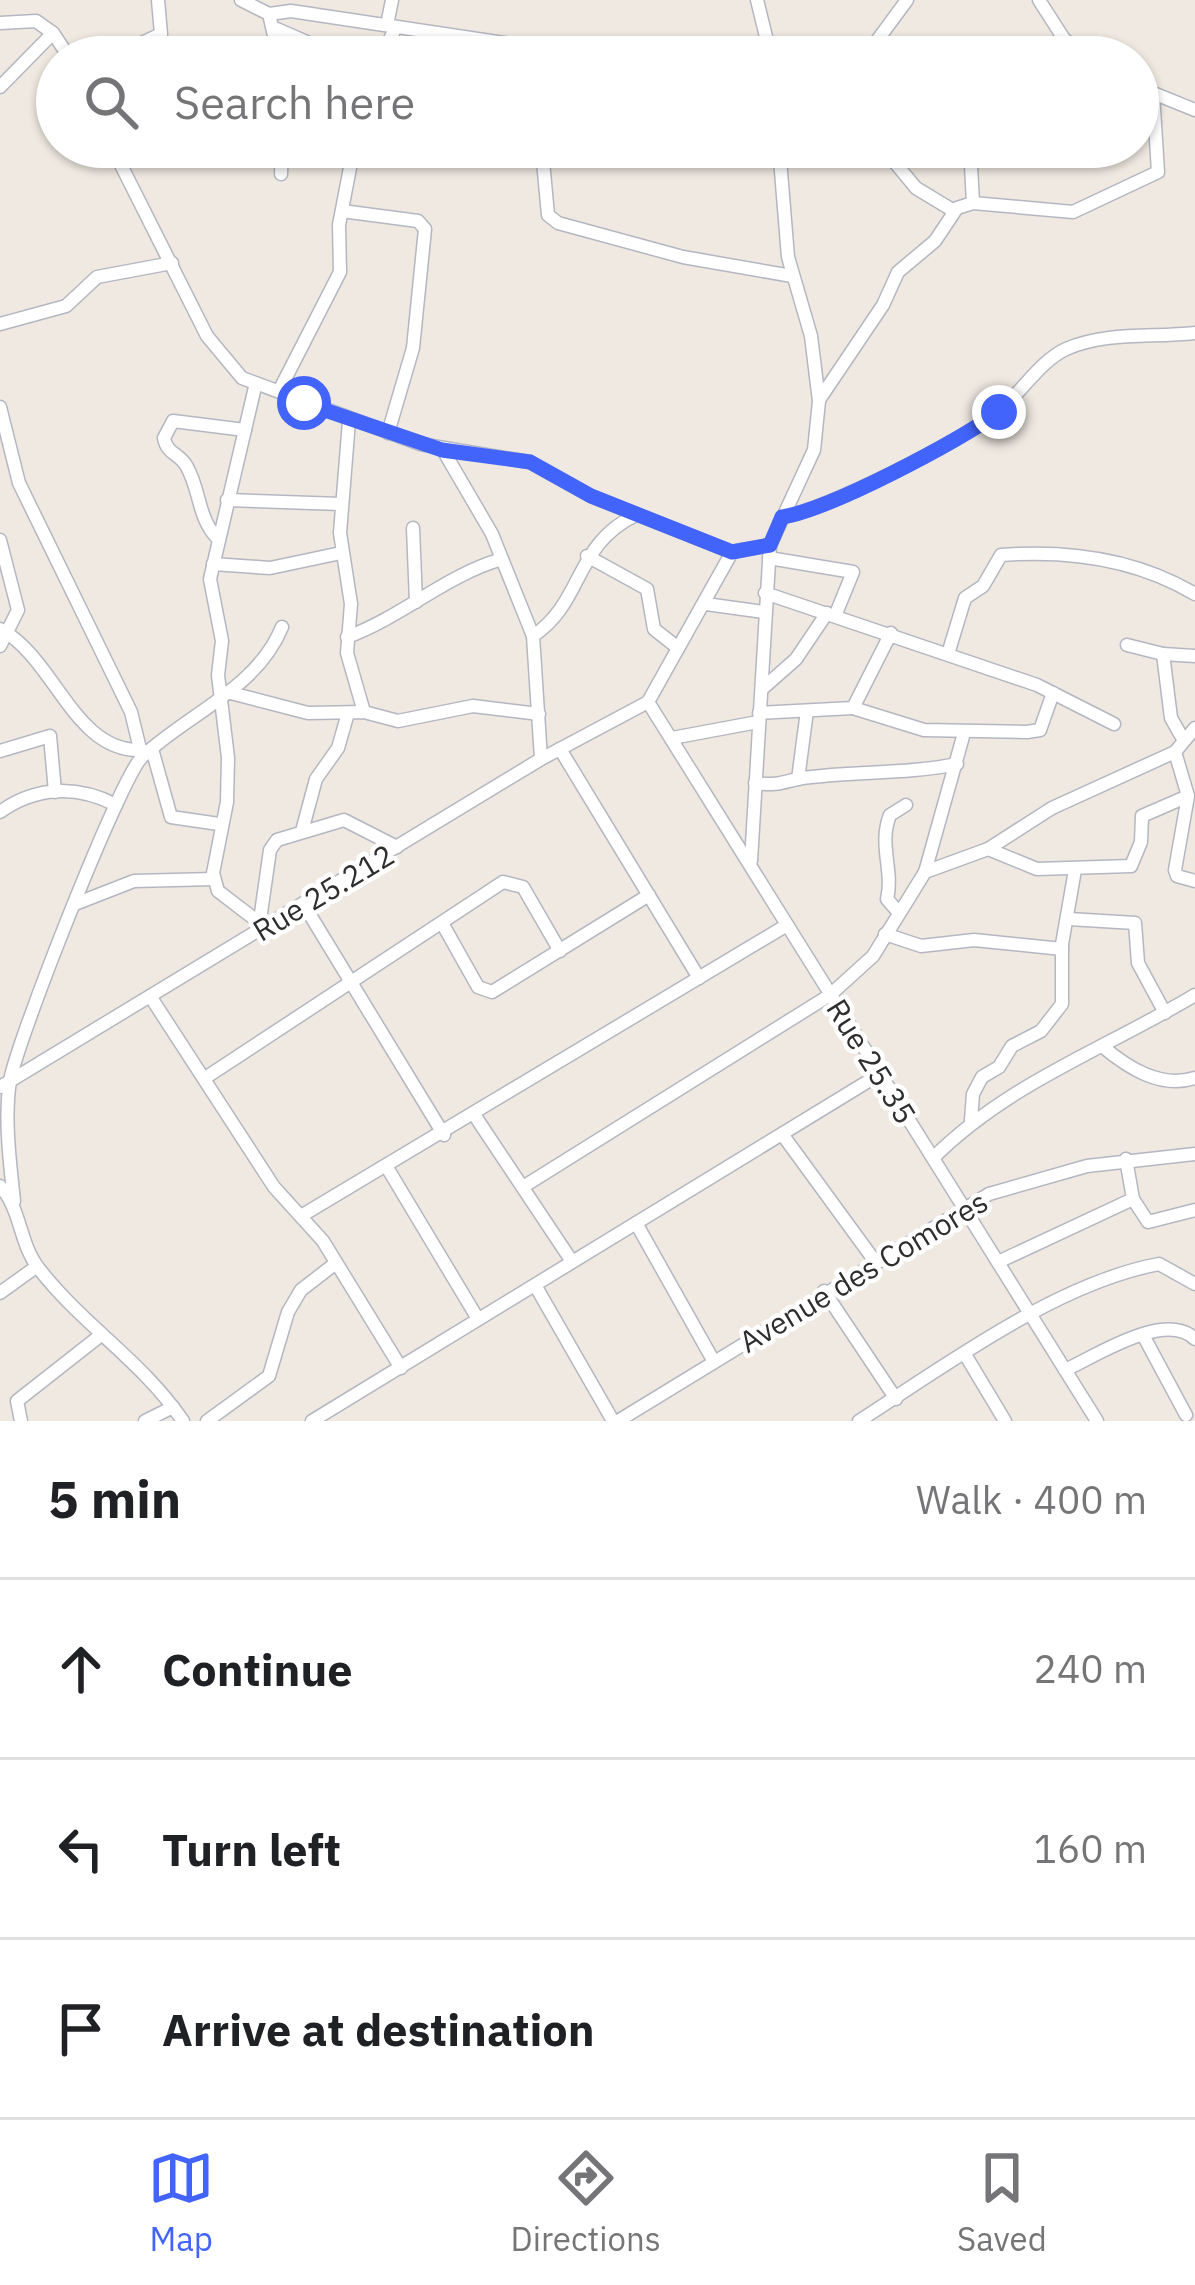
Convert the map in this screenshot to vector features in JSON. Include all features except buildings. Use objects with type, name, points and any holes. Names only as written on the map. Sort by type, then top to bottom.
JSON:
[{"type":"street","points":[[156,36],[160,34],[158,0]]},
{"type":"street","points":[[242,0],[269,14],[278,36]]},
{"type":"street","points":[[388,36],[392,0]]},
{"type":"street","points":[[757,0],[766,36]]},
{"type":"street","points":[[880,36],[907,0]]},
{"type":"street","points":[[1039,0],[1062,36]]},
{"type":"street","points":[[269,14],[291,11],[458,36]]},
{"type":"street","points":[[0,23],[35,21],[54,36]]},
{"type":"street","points":[[277,29],[293,36]]},
{"type":"street","points":[[49,36],[52,33]]},
{"type":"street","points":[[0,87],[36,50]]},
{"type":"street","points":[[1159,95],[1195,110]]},
{"type":"street","points":[[819,401],[884,305],[898,272],[934,241],[954,211],[973,203],[1072,212],[1158,172],[1162,158],[1159,134]]},
{"type":"street","points":[[123,168],[218,353],[255,386],[442,450],[520,459],[636,515],[732,552],[769,551],[853,572],[831,614],[796,659],[763,688]]},
{"type":"street","points":[[280,168],[280,174]]},
{"type":"street","points":[[279,391],[340,272],[342,211],[350,168]]},
{"type":"street","points":[[544,168],[548,215],[558,223],[683,257],[792,276]]},
{"type":"street","points":[[751,861],[769,551],[814,450],[819,401],[811,336],[792,276],[781,168]]},
{"type":"street","points":[[899,168],[916,188],[954,211]]},
{"type":"street","points":[[971,168],[973,203]]},
{"type":"street","points":[[342,211],[418,220],[425,229],[413,348],[388,433]]},
{"type":"street","points":[[0,324],[66,306],[97,277],[172,263]]},
{"type":"street","points":[[782,517],[811,509],[955,442],[999,412],[1061,351],[1086,342],[1195,333]]},
{"type":"street","points":[[255,386],[213,564],[228,787],[214,879],[218,891],[262,923],[273,842],[344,820],[397,848]]},
{"type":"street","points":[[0,407],[19,483],[131,712],[171,817],[219,824]]},
{"type":"street","points":[[218,538],[201,515],[188,466],[164,441],[173,421],[245,430]]},
{"type":"street","points":[[349,421],[341,554],[351,604],[347,637],[364,712]]},
{"type":"street","points":[[442,450],[480,510],[533,636],[542,759]]},
{"type":"street","points":[[227,500],[341,504]]},
{"type":"street","points":[[533,636],[556,619],[587,556],[611,529],[636,515]]},
{"type":"street","points":[[413,528],[416,602]]},
{"type":"street","points":[[0,540],[18,610],[3,630],[0,646]]},
{"type":"street","points":[[648,702],[732,552]]},
{"type":"street","points":[[213,564],[270,568],[341,554]]},
{"type":"street","points":[[948,654],[965,598],[982,586],[1000,554],[1075,556],[1149,568],[1195,593]]},
{"type":"street","points":[[587,556],[647,589],[654,629],[678,648]]},
{"type":"street","points":[[347,637],[502,559]]},
{"type":"street","points":[[765,593],[1053,693],[1114,724]]},
{"type":"street","points":[[706,604],[764,611]]},
{"type":"street","points":[[8,1079],[116,805],[146,752],[257,668],[282,627]]},
{"type":"street","points":[[3,630],[33,651],[89,728],[115,746],[146,752]]},
{"type":"street","points":[[853,708],[891,633]]},
{"type":"street","points":[[1127,645],[1195,656]]},
{"type":"street","points":[[1163,654],[1190,805],[1175,869],[1177,876],[1195,881]]},
{"type":"street","points":[[672,738],[759,718],[853,708],[923,730],[964,734],[1040,730],[1053,693]]},
{"type":"street","points":[[225,694],[308,713],[364,712],[398,721],[473,706],[539,714]]},
{"type":"street","name":"Rue 25.35","points":[[648,702],[1097,1421]]},
{"type":"street","name":"Rue 25.212","points":[[8,1079],[262,923],[304,905],[542,759],[648,702]]},
{"type":"street","points":[[798,779],[807,711]]},
{"type":"street","points":[[302,831],[316,779],[338,748],[348,713]]},
{"type":"street","points":[[925,872],[988,849],[1052,808],[1179,746],[1195,728]]},
{"type":"street","points":[[526,1185],[830,995],[873,956],[925,872],[964,734]]},
{"type":"street","points":[[0,751],[50,736],[56,792]]},
{"type":"street","points":[[560,749],[699,978]]},
{"type":"street","points":[[754,783],[784,786],[798,779],[957,764]]},
{"type":"street","points":[[0,812],[29,795],[56,792],[89,793],[116,805]]},
{"type":"street","points":[[988,849],[1017,865],[1075,870],[1135,864],[1142,816],[1190,805]]},
{"type":"street","points":[[899,913],[887,899],[890,886],[883,842],[890,815],[906,806]]},
{"type":"street","points":[[971,1120],[982,1077],[999,1066],[1012,1046],[1041,1031],[1062,1004],[1062,949],[1075,870]]},
{"type":"street","points":[[75,904],[134,881],[214,879]]},
{"type":"street","points":[[205,1078],[496,885],[513,882],[524,887],[560,951]]},
{"type":"street","points":[[442,923],[478,987],[487,993],[649,895]]},
{"type":"street","points":[[304,905],[444,1135]]},
{"type":"street","points":[[1069,919],[1135,923],[1138,964],[1165,1013]]},
{"type":"street","points":[[301,1216],[388,1169],[787,925]]},
{"type":"street","points":[[886,934],[921,946],[974,940],[1062,949]]},
{"type":"street","points":[[933,1158],[971,1120],[1024,1085],[1195,995]]},
{"type":"street","points":[[150,996],[250,1153],[336,1263],[401,1368]]},
{"type":"street","points":[[1102,1046],[1154,1078],[1176,1082],[1195,1078]]},
{"type":"street","points":[[0,1057],[8,1079],[14,1201],[36,1267],[101,1335],[132,1356],[183,1421]]},
{"type":"street","points":[[312,1421],[880,1074]]},
{"type":"street","points":[[475,1116],[526,1185],[571,1260]]},
{"type":"street","points":[[782,1133],[874,1259]]},
{"type":"street","name":"Avenue des Comores","points":[[616,1421],[963,1207],[1029,1179],[1126,1159],[1195,1154]]},
{"type":"street","points":[[1126,1159],[1133,1199],[1150,1223],[1195,1210]]},
{"type":"street","points":[[388,1169],[478,1319]]},
{"type":"street","points":[[0,1186],[14,1201]]},
{"type":"street","points":[[998,1262],[1133,1199]]},
{"type":"street","points":[[636,1223],[713,1360]]},
{"type":"street","points":[[207,1421],[268,1376],[288,1312],[302,1290],[336,1263]]},
{"type":"street","points":[[864,1420],[1031,1314],[1148,1266],[1169,1265],[1195,1284]]},
{"type":"street","points":[[0,1293],[36,1267]]},
{"type":"street","points":[[535,1285],[616,1421]]},
{"type":"street","points":[[824,1291],[896,1399]]},
{"type":"street","points":[[1065,1370],[1143,1335],[1176,1330],[1195,1339]]},
{"type":"street","points":[[22,1421],[17,1401],[101,1335]]},
{"type":"street","points":[[1143,1335],[1186,1415]]},
{"type":"street","points":[[966,1356],[1005,1421]]},
{"type":"street","points":[[146,1421],[173,1407]]},
{"type":"route","points":[[304,403],[442,450],[530,462],[591,496],[740,553],[770,545],[782,517],[811,509],[955,442],[999,412]]}]
